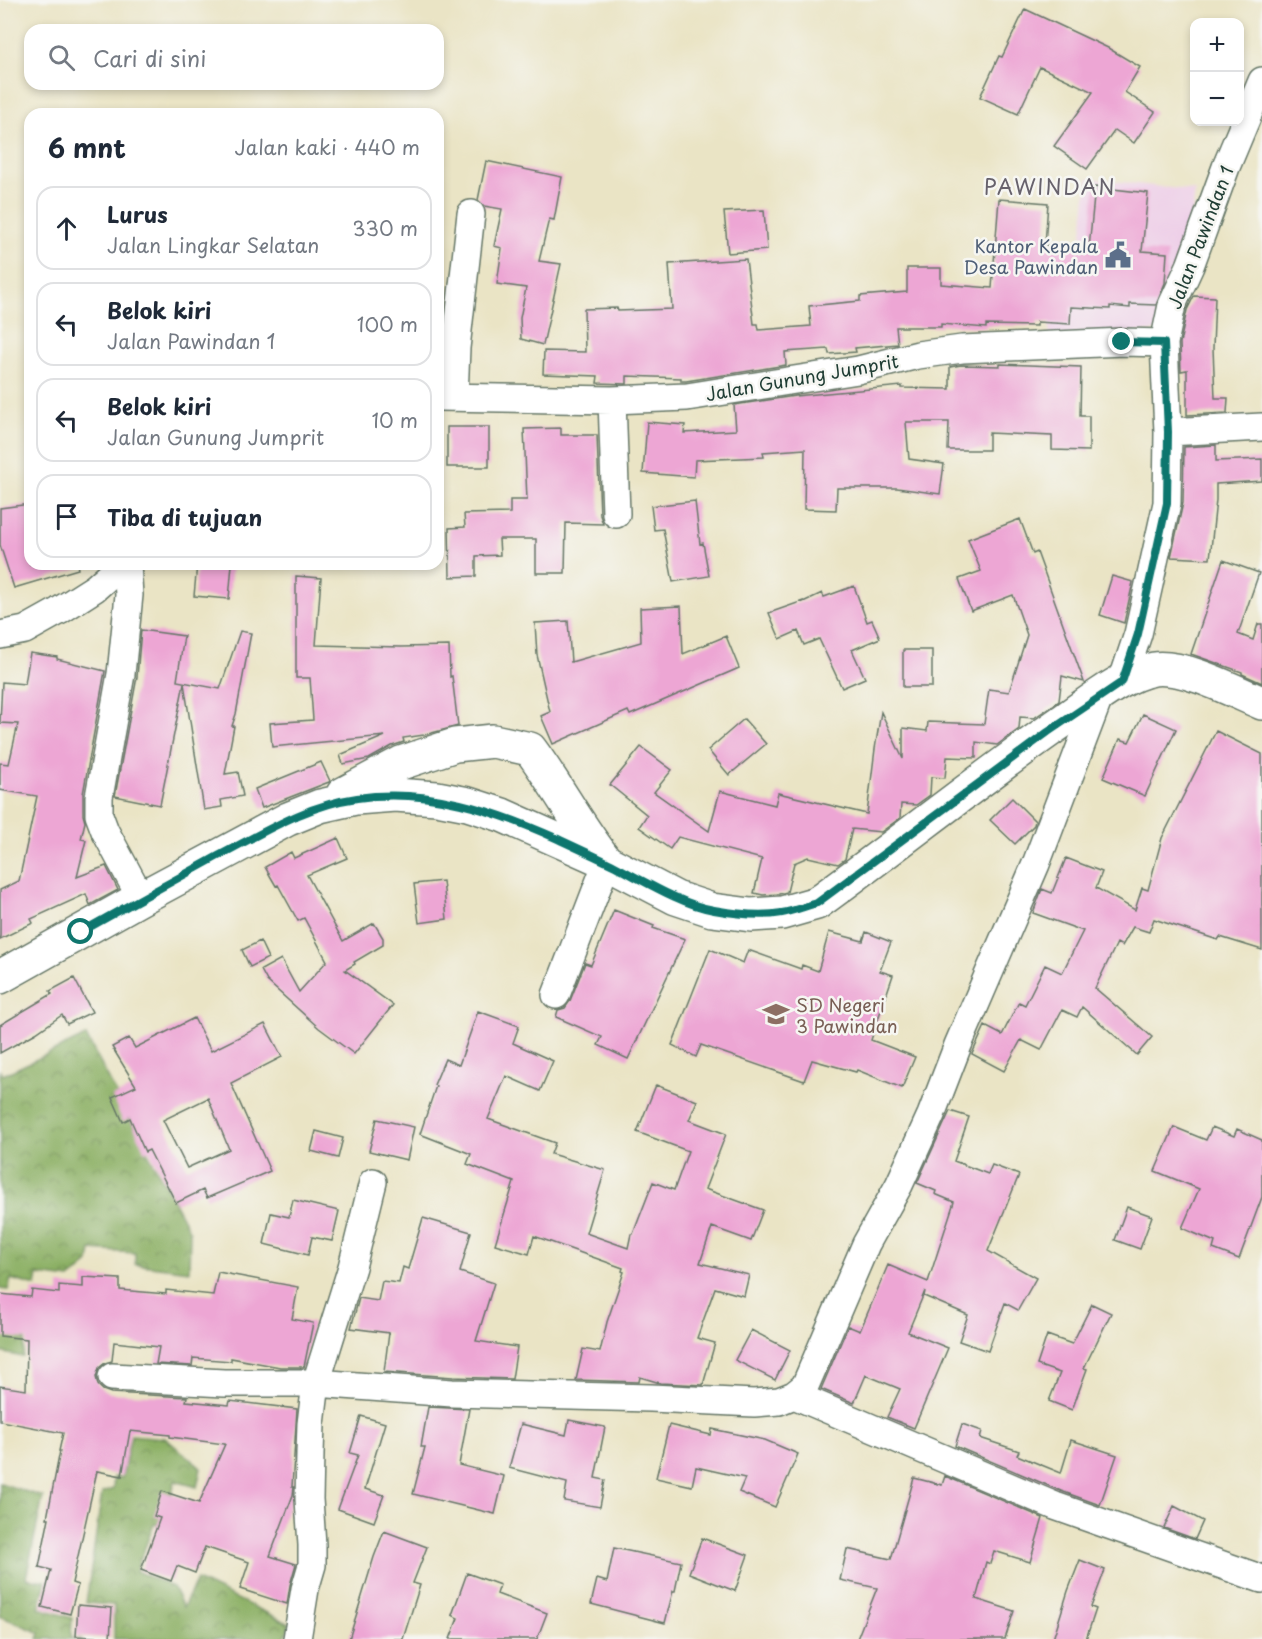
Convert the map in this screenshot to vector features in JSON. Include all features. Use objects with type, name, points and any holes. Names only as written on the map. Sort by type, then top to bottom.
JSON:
[{"type":"street","name":"Jalan Pawindan 1","points":[[794,1395],[806,1386],[866,1244],[899,1185],[931,1115],[958,1046],[1111,689],[1138,634],[1167,503],[1168,432],[1164,343],[1172,304],[1190,266],[1226,167],[1262,81]]},
{"type":"street","points":[[446,397],[456,348],[471,214]]},
{"type":"street","name":"Jalan Gunung Jumprit","points":[[446,397],[612,400],[687,397],[858,370],[918,355],[962,349],[1067,343],[1164,343]]},
{"type":"street","points":[[612,400],[616,514]]},
{"type":"street","points":[[1168,432],[1262,427]]},
{"type":"street","points":[[0,635],[25,630],[95,588],[117,570]]},
{"type":"street","points":[[125,570],[129,595],[122,663],[99,797],[99,815],[105,831],[141,898]]},
{"type":"street","points":[[320,806],[356,798],[395,795],[437,798],[468,804],[502,815],[607,862],[676,898],[712,910],[751,915],[782,913],[817,903],[991,773],[1111,689],[1138,674],[1154,669],[1185,671],[1262,703]]},
{"type":"street","points":[[0,977],[288,819],[320,806],[401,763],[455,745],[493,741],[530,748],[607,862]]},
{"type":"street","points":[[556,995],[607,862]]},
{"type":"street","points":[[297,1639],[305,1589],[312,1565],[309,1498],[311,1424],[316,1383],[352,1268],[373,1182]]},
{"type":"street","points":[[112,1377],[224,1383],[316,1383],[452,1394],[651,1398],[754,1403],[779,1401],[794,1395],[1055,1506],[1262,1579]]},
{"type":"shaded area","name":"Kantor Kepala Desa Pawindan","points":[[1088,178],[1195,191],[1185,268],[1157,331],[1049,339],[1050,241],[1081,242]]},
{"type":"green space","points":[[86,1036],[190,1232],[189,1271],[135,1264],[135,1253],[91,1250],[89,1263],[70,1279],[38,1275],[36,1286],[11,1279],[8,1290],[0,1289],[0,1071],[3,1075]]},
{"type":"green space","points":[[0,1330],[26,1333],[23,1357],[0,1352]]},
{"type":"green space","points":[[131,1435],[165,1438],[201,1468],[197,1487],[175,1481],[163,1526],[154,1524],[136,1571],[173,1587],[183,1607],[197,1580],[290,1624],[284,1639],[114,1639],[114,1605],[86,1603],[102,1493],[113,1489],[114,1477],[122,1478]]},
{"type":"green space","points":[[0,1483],[43,1497],[26,1578],[46,1581],[39,1608],[72,1618],[71,1638],[82,1639],[38,1639],[40,1633],[0,1616]]},
{"type":"building","points":[[1025,9],[1108,48],[1140,67],[1125,92],[1155,112],[1134,143],[1115,130],[1087,169],[1054,146],[1093,92],[1040,67],[1018,114],[980,97]]},
{"type":"building","points":[[486,161],[562,177],[554,220],[549,219],[539,261],[561,264],[543,345],[521,339],[520,318],[526,288],[497,284],[502,248],[494,246],[502,209],[484,206],[478,200]]},
{"type":"building","points":[[1095,187],[1148,193],[1142,251],[1167,253],[1165,283],[1156,305],[1130,304],[1130,308],[1110,306],[1110,309],[1071,307],[1070,324],[1037,322],[1037,326],[986,325],[986,328],[941,324],[941,327],[896,327],[898,344],[855,348],[856,352],[829,354],[828,349],[785,352],[786,365],[686,381],[681,381],[681,378],[627,376],[627,384],[597,383],[598,376],[543,374],[544,351],[585,352],[584,309],[617,308],[618,311],[672,309],[669,264],[746,259],[754,324],[758,324],[759,330],[811,326],[809,306],[860,301],[860,296],[907,292],[907,268],[941,268],[941,284],[992,288],[999,199],[1048,203],[1045,245],[1089,248]]},
{"type":"building","points":[[764,210],[767,250],[728,253],[724,212]]},
{"type":"building","points":[[1194,296],[1215,297],[1213,348],[1215,398],[1228,398],[1227,413],[1187,415],[1187,370],[1181,371],[1180,343],[1187,310]]},
{"type":"building","points":[[1000,364],[1081,367],[1080,416],[1089,416],[1089,451],[1052,450],[1052,436],[989,433],[989,450],[948,450],[949,422],[906,422],[909,459],[944,464],[940,494],[897,488],[837,488],[836,510],[804,509],[805,449],[763,452],[764,457],[695,460],[694,477],[643,473],[647,422],[685,425],[684,433],[736,430],[734,405],[795,396],[902,386],[902,388],[950,389],[950,367],[1000,366]]},
{"type":"building","points":[[447,427],[489,427],[489,467],[447,467]]},
{"type":"building","points":[[561,428],[561,435],[597,435],[600,515],[603,524],[566,523],[565,573],[536,573],[536,539],[499,539],[500,555],[476,556],[476,576],[450,577],[449,528],[465,527],[464,514],[510,513],[510,500],[527,500],[524,429]]},
{"type":"building","points":[[1216,445],[1216,461],[1262,459],[1262,481],[1216,484],[1210,559],[1171,557],[1183,503],[1184,447]]},
{"type":"building","points":[[695,501],[700,544],[703,543],[709,576],[673,582],[663,529],[654,530],[651,506]]},
{"type":"building","points":[[24,505],[24,570],[75,570],[14,588],[0,545],[0,508]]},
{"type":"building","points":[[1020,519],[1033,554],[1037,552],[1084,682],[1062,676],[1059,701],[1034,718],[1020,717],[1019,729],[997,745],[976,742],[976,758],[947,757],[945,778],[931,777],[930,795],[916,805],[901,804],[900,818],[881,832],[852,829],[845,859],[838,864],[808,857],[794,863],[787,892],[763,895],[754,893],[762,859],[678,837],[670,849],[639,827],[647,815],[610,785],[641,747],[672,770],[654,792],[709,831],[720,791],[775,805],[778,793],[867,814],[881,712],[903,759],[903,728],[927,731],[928,722],[984,724],[989,689],[1009,692],[1027,635],[1013,595],[971,611],[959,579],[981,571],[968,539]]},
{"type":"building","points":[[1223,560],[1259,573],[1238,634],[1253,640],[1258,624],[1262,624],[1262,683],[1242,672],[1191,654]]},
{"type":"building","points":[[196,570],[231,570],[229,599],[194,596]]},
{"type":"building","points":[[296,576],[321,578],[316,645],[449,646],[450,677],[452,676],[458,726],[403,738],[404,742],[369,759],[343,764],[340,755],[385,736],[272,747],[270,723],[313,720],[310,678],[296,678]]},
{"type":"building","points":[[1112,576],[1133,582],[1124,623],[1100,615]]},
{"type":"building","points":[[854,586],[867,622],[872,620],[880,638],[852,650],[865,678],[842,688],[819,639],[804,645],[798,631],[780,639],[769,613],[822,593],[824,597]]},
{"type":"building","points":[[681,606],[683,654],[726,636],[739,668],[630,715],[628,711],[553,744],[541,716],[550,712],[537,655],[535,623],[568,621],[571,662],[641,642],[640,608]]},
{"type":"building","points":[[141,630],[184,636],[177,681],[220,689],[240,631],[251,633],[232,726],[234,726],[225,774],[238,772],[243,796],[221,800],[222,807],[204,810],[184,683],[160,805],[115,796],[137,677]]},
{"type":"building","points":[[903,650],[932,650],[932,687],[903,687]]},
{"type":"building","points":[[30,653],[57,657],[57,659],[105,671],[83,794],[85,822],[81,839],[86,840],[77,877],[106,866],[118,890],[90,905],[86,894],[31,919],[33,923],[0,939],[0,890],[19,881],[37,796],[0,790],[0,763],[9,764],[18,724],[0,723],[2,682],[25,684]]},
{"type":"building","points":[[1143,714],[1176,729],[1145,796],[1103,778],[1120,739],[1129,742]]},
{"type":"building","points":[[744,719],[766,744],[729,775],[708,750]]},
{"type":"building","points":[[1216,731],[1262,754],[1262,950],[1220,937],[1218,940],[1154,919],[1149,932],[1133,927],[1122,946],[1117,943],[1095,988],[1152,1037],[1137,1055],[1082,1007],[1077,1017],[1062,1010],[1041,1050],[1021,1040],[1004,1071],[972,1054],[985,1026],[1002,1035],[1019,1002],[1025,1005],[1045,965],[1062,973],[1083,931],[1033,913],[1042,889],[1052,893],[1066,858],[1102,872],[1096,888],[1135,910],[1142,888],[1148,890],[1162,838]]},
{"type":"building","points":[[321,762],[329,782],[262,808],[255,789]]},
{"type":"building","points":[[1012,798],[1035,821],[1034,825],[1015,844],[990,820]]},
{"type":"building","points":[[338,838],[347,858],[307,875],[343,941],[374,923],[383,938],[383,945],[345,970],[393,1005],[354,1054],[319,1028],[267,981],[261,970],[281,959],[299,992],[327,961],[304,918],[298,921],[265,867],[291,852],[294,858]]},
{"type":"building","points":[[443,881],[447,919],[419,923],[414,884]]},
{"type":"building","points":[[614,910],[654,926],[653,928],[685,939],[628,1059],[598,1045],[602,1037],[556,1017],[558,1010],[565,1008],[570,1001],[585,963],[591,965]]},
{"type":"building","points":[[829,932],[863,941],[866,932],[891,942],[880,971],[893,975],[871,1040],[915,1057],[902,1088],[857,1070],[856,1072],[812,1060],[804,1081],[701,1045],[696,1057],[672,1045],[710,949],[743,963],[748,950],[801,969],[802,965],[818,971]]},
{"type":"building","points":[[260,941],[268,958],[250,967],[242,950]]},
{"type":"building","points":[[74,978],[92,1012],[67,1024],[62,1015],[0,1053],[0,1025],[52,994],[50,991]]},
{"type":"building","points":[[478,1011],[519,1026],[513,1043],[553,1061],[540,1091],[506,1076],[488,1119],[555,1143],[551,1154],[605,1170],[586,1233],[628,1248],[631,1234],[633,1234],[653,1182],[674,1190],[688,1151],[637,1132],[656,1085],[697,1101],[689,1120],[726,1134],[705,1189],[763,1210],[751,1241],[712,1227],[700,1263],[749,1275],[744,1296],[715,1288],[697,1338],[715,1343],[703,1385],[660,1383],[640,1377],[639,1382],[576,1380],[583,1349],[600,1352],[607,1322],[624,1272],[623,1268],[534,1236],[529,1254],[495,1244],[514,1182],[467,1164],[471,1154],[420,1134],[436,1086],[434,1085],[445,1059],[459,1065]]},
{"type":"building","points":[[194,1018],[211,1051],[265,1024],[282,1057],[231,1083],[270,1171],[207,1198],[203,1190],[176,1203],[149,1150],[145,1152],[130,1118],[123,1122],[112,1097],[136,1086],[112,1047],[129,1038],[135,1048]],"holes":[[[208,1098],[229,1149],[187,1168],[163,1120]]]},
{"type":"building","points":[[950,1111],[969,1117],[954,1161],[988,1174],[992,1165],[1019,1175],[988,1251],[1036,1278],[1018,1310],[1005,1303],[988,1351],[959,1341],[968,1315],[924,1296],[925,1291],[908,1332],[948,1348],[914,1428],[887,1417],[900,1389],[866,1375],[854,1403],[821,1389],[848,1326],[860,1331],[888,1265],[928,1282],[954,1202],[917,1183]]},
{"type":"building","points":[[377,1119],[414,1127],[407,1160],[369,1151]]},
{"type":"building","points":[[1174,1127],[1206,1140],[1212,1127],[1234,1136],[1237,1129],[1262,1140],[1262,1197],[1239,1259],[1213,1249],[1215,1242],[1182,1228],[1199,1189],[1155,1171]]},
{"type":"building","points":[[316,1131],[343,1138],[338,1158],[311,1151]]},
{"type":"building","points":[[293,1200],[339,1211],[332,1241],[312,1237],[308,1255],[264,1244],[271,1213],[289,1217]]},
{"type":"building","points":[[1127,1207],[1152,1216],[1140,1249],[1115,1240]]},
{"type":"building","points":[[423,1218],[471,1232],[460,1272],[494,1283],[476,1341],[517,1347],[512,1379],[384,1372],[389,1333],[351,1328],[359,1298],[378,1301],[382,1281],[399,1283],[403,1267],[408,1269]]},
{"type":"building","points":[[218,1272],[298,1287],[292,1319],[313,1323],[304,1367],[280,1367],[231,1358],[231,1361],[193,1358],[192,1366],[156,1364],[159,1347],[114,1342],[112,1361],[99,1368],[96,1377],[98,1385],[111,1393],[187,1397],[186,1401],[229,1405],[230,1401],[297,1409],[293,1495],[270,1556],[296,1564],[287,1604],[240,1589],[249,1562],[205,1547],[195,1573],[177,1566],[171,1581],[141,1570],[160,1518],[154,1516],[162,1491],[199,1503],[225,1444],[130,1431],[122,1476],[97,1471],[72,1583],[78,1585],[70,1614],[42,1607],[51,1570],[39,1567],[63,1433],[0,1421],[0,1386],[26,1390],[27,1339],[0,1336],[0,1294],[31,1297],[32,1290],[59,1293],[59,1285],[83,1287],[83,1277],[120,1279],[120,1290],[166,1294],[166,1290],[213,1295]]},
{"type":"building","points":[[1092,1304],[1111,1313],[1084,1368],[1087,1369],[1072,1410],[1049,1401],[1060,1373],[1037,1365],[1047,1335],[1072,1344]]},
{"type":"building","points":[[751,1330],[790,1350],[775,1380],[735,1360]]},
{"type":"building","points":[[428,1407],[469,1409],[459,1465],[504,1476],[495,1514],[413,1494],[425,1447],[421,1447]]},
{"type":"building","points":[[361,1416],[385,1423],[365,1489],[384,1495],[374,1522],[338,1509],[358,1455],[350,1453]]},
{"type":"building","points":[[569,1420],[605,1427],[595,1478],[605,1480],[600,1507],[564,1501],[567,1483],[509,1468],[521,1424],[566,1435]]},
{"type":"building","points":[[962,1424],[982,1431],[980,1438],[1019,1451],[1017,1455],[1061,1473],[1071,1440],[1117,1455],[1100,1505],[955,1446]]},
{"type":"building","points":[[669,1425],[711,1435],[712,1429],[765,1440],[798,1454],[775,1507],[739,1492],[745,1478],[696,1467],[692,1486],[656,1478]]},
{"type":"building","points":[[945,1476],[1043,1518],[1030,1562],[994,1551],[990,1564],[986,1562],[976,1599],[1014,1611],[1005,1639],[857,1639],[877,1588],[840,1580],[847,1549],[891,1559],[914,1478],[942,1485]]},
{"type":"building","points":[[1174,1506],[1203,1521],[1195,1539],[1164,1528]]},
{"type":"building","points":[[384,1531],[427,1547],[413,1583],[420,1585],[403,1639],[349,1639],[374,1557]]},
{"type":"building","points":[[702,1538],[748,1555],[735,1591],[689,1573]]},
{"type":"building","points":[[614,1548],[681,1562],[665,1623],[591,1604],[597,1579],[607,1582]]},
{"type":"building","points":[[1080,1560],[1105,1570],[1091,1607],[1096,1609],[1086,1639],[1053,1639],[1068,1591]]},
{"type":"building","points":[[467,1573],[500,1585],[497,1594],[547,1613],[537,1639],[450,1639],[458,1618],[452,1615]]},
{"type":"building","points":[[78,1605],[112,1608],[110,1638],[76,1636]]},
{"type":"place","name":"Kantor Kepala Desa Pawindan","points":[[1118,255]]},
{"type":"place","name":"SD Negeri 3 Pawindan","points":[[776,1014]]},
{"type":"district","name":"PAWINDAN","points":[[1050,186]]},
{"type":"route","points":[[81,932],[288,819],[320,806],[356,798],[395,795],[437,798],[468,804],[502,815],[607,862],[676,898],[712,910],[751,915],[782,913],[817,903],[991,773],[1100,695],[1122,682],[1138,634],[1167,503],[1168,432],[1164,343],[1122,342]]}]
